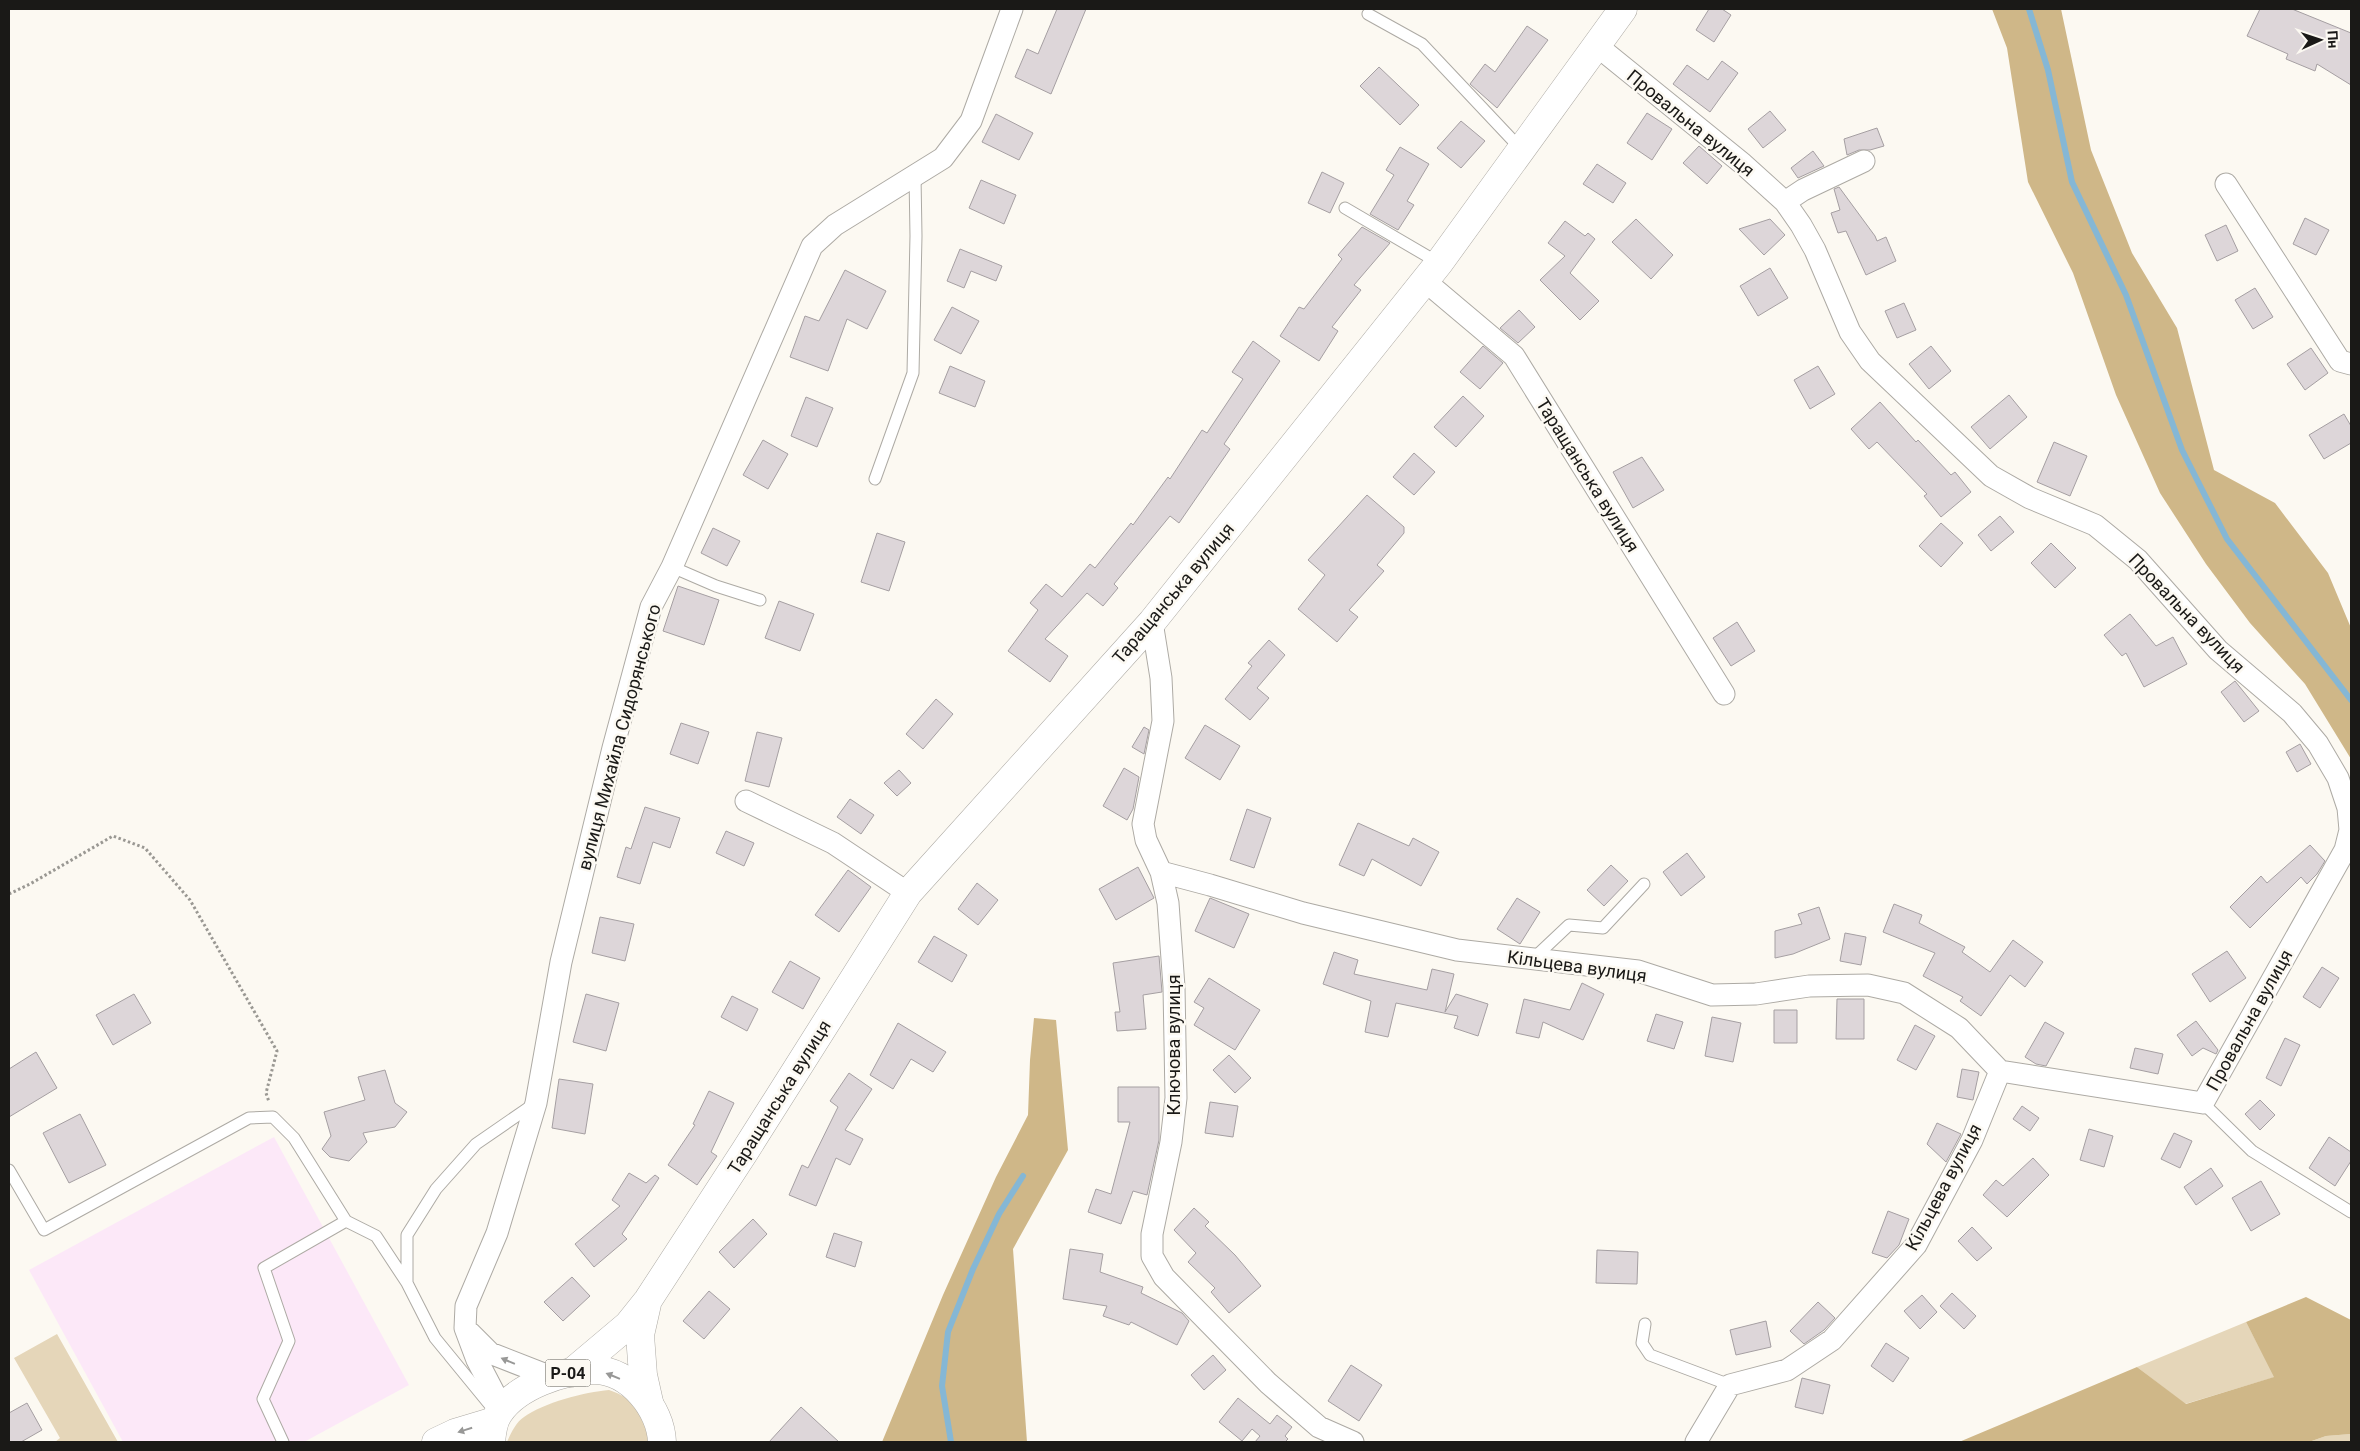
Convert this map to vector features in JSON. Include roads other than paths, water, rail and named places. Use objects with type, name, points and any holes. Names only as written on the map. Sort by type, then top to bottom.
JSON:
[{"type":"main road","name":"Таращанська вулиця","points":[[562,1375],[628,1325],[648,1300],[908,893],[1152,622],[1432,272],[1520,148],[1623,9]]},
{"type":"main road","name":"Таращанська вулиця","points":[[648,1300],[640,1335],[643,1375],[656,1422]]},
{"type":"main road","name":"Р-04","points":[[436,1442],[455,1433],[496,1421],[533,1386],[562,1375],[596,1370],[615,1375],[633,1386],[656,1422],[677,1442]]},
{"type":"street","name":"вулиця Михайла Сидорянського","points":[[465,1328],[466,1306],[497,1234],[536,1102],[561,962],[613,748],[652,607],[672,567],[812,246],[835,225],[944,158],[971,122],[1012,9]]},
{"type":"street","name":"Провальна вулиця","points":[[1596,45],[1744,164],[1784,202],[1801,225],[1815,250],[1850,332],[1870,361],[1991,476],[2030,498],[2095,525],[2138,560],[2218,650],[2292,713],[2318,744],[2338,778],[2348,808],[2350,830],[2345,850],[2202,1103]]},
{"type":"street","points":[[1784,202],[1803,190],[1864,161]]},
{"type":"street","points":[[2226,184],[2340,361],[2351,364]]},
{"type":"street","name":"Таращанська вулиця","points":[[1432,272],[1514,356],[1724,694]]},
{"type":"street","name":"Ключова вулиця","points":[[1152,622],[1162,678],[1163,722],[1142,824],[1146,840],[1161,872],[1168,903],[1173,978],[1176,1098],[1171,1142],[1152,1234],[1152,1256],[1164,1278],[1268,1383],[1319,1427],[1353,1442]]},
{"type":"street","points":[[746,801],[832,843],[908,893]]},
{"type":"street","name":"Кільцева вулиця","points":[[1161,872],[1303,914],[1457,950],[1638,971],[1712,995],[1756,994],[1809,986],[1868,985],[1904,993],[1960,1028],[2000,1071],[1972,1140],[1916,1246],[1832,1340],[1787,1370],[1730,1386]]},
{"type":"street","points":[[2000,1071],[2202,1103]]},
{"type":"street","points":[[465,1328],[490,1353],[562,1375]]},
{"type":"street","points":[[465,1328],[496,1421]]},
{"type":"street","points":[[1696,1442],[1730,1386]]},
{"type":"lane","points":[[1368,14],[1422,44],[1520,148]]},
{"type":"lane","points":[[875,478],[912,372],[916,236],[915,176]]},
{"type":"lane","points":[[1345,208],[1432,272]]},
{"type":"lane","points":[[672,567],[716,586],[760,600]]},
{"type":"lane","points":[[1534,958],[1569,925],[1603,928],[1644,884]]},
{"type":"lane","points":[[407,1283],[407,1235],[436,1189],[476,1144],[536,1102]]},
{"type":"lane","points":[[2202,1103],[2252,1151],[2351,1212]]},
{"type":"lane","points":[[9,1170],[44,1230],[249,1118],[272,1117],[294,1138],[346,1221],[376,1236],[407,1283],[435,1338],[496,1421]]},
{"type":"lane","points":[[283,1442],[264,1399],[289,1341],[264,1268],[346,1221]]},
{"type":"lane","points":[[1645,1324],[1642,1343],[1650,1355],[1730,1386]]},
{"type":"waterway","points":[[2029,9],[2048,70],[2072,182],[2126,295],[2182,450],[2227,539],[2351,700]]},
{"type":"waterway","points":[[951,1442],[942,1386],[948,1332],[973,1269],[999,1214],[1023,1176]]}]
